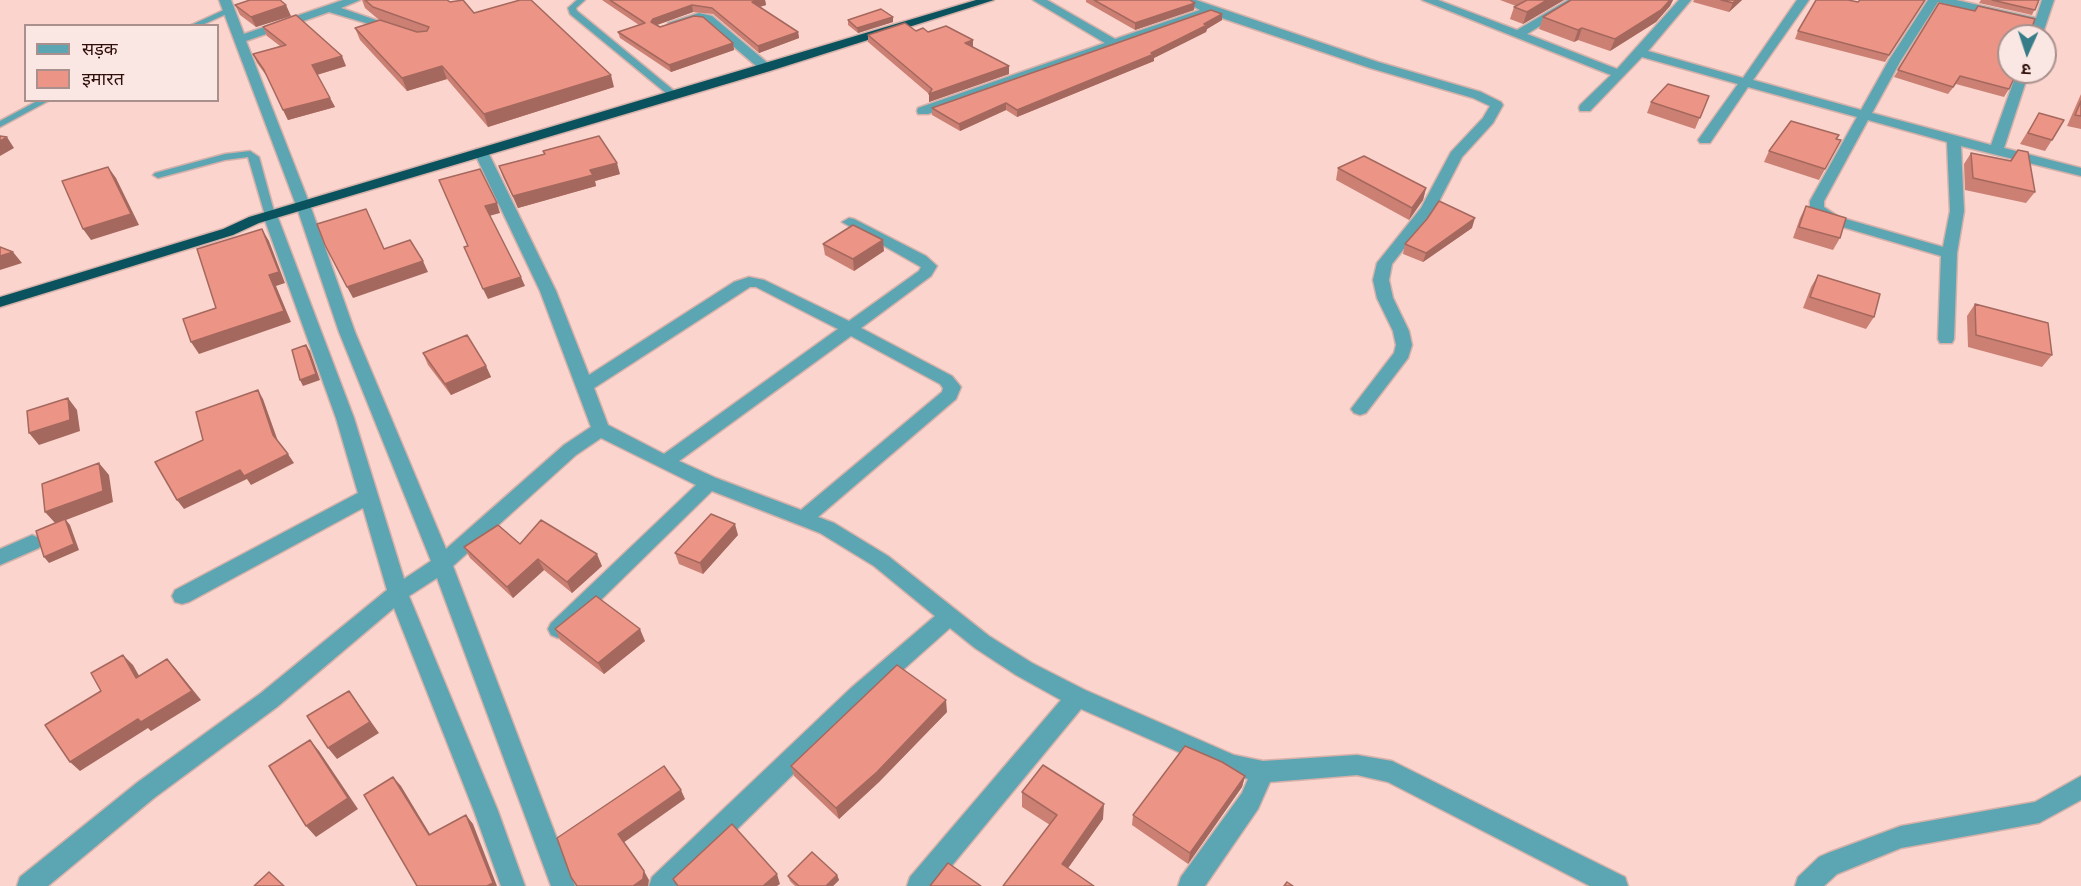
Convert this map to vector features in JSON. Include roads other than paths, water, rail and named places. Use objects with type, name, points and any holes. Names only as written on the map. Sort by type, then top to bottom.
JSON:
[{"type":"highway","points":[[0,302],[228,232],[303,205],[675,96],[988,0]]},
{"type":"highway","points":[[0,289],[225,222],[262,218]]},
{"type":"street","points":[[240,39],[354,0]]},
{"type":"street","points":[[1039,0],[1113,43]]},
{"type":"street","points":[[1187,0],[1210,10],[1374,65],[1477,95],[1497,105],[1497,110],[1456,155],[1428,208],[1386,263],[1381,280],[1385,298],[1401,331],[1404,345],[1402,354],[1360,409]]},
{"type":"street","points":[[1428,0],[1518,33],[1618,74]]},
{"type":"street","points":[[1518,33],[1576,0]]},
{"type":"street","points":[[1585,108],[1640,53],[1685,0]]},
{"type":"street","points":[[1705,140],[1803,0]]},
{"type":"street","points":[[1934,0],[1895,60],[1817,201],[1822,214],[1834,220],[1949,253]]},
{"type":"street","points":[[1942,0],[2041,23],[2048,0]]},
{"type":"street","points":[[227,5],[436,568],[563,886]]},
{"type":"street","points":[[331,9],[409,34]]},
{"type":"street","points":[[924,111],[1210,10]]},
{"type":"street","points":[[661,28],[694,17],[708,18],[766,68]]},
{"type":"street","points":[[1640,53],[1954,140],[2081,172]]},
{"type":"street","points":[[1996,151],[2019,84]]},
{"type":"street","points":[[1946,339],[1949,253],[1957,211],[1954,140]]},
{"type":"street","points":[[481,152],[548,291],[601,429],[709,483],[827,528],[881,561],[982,642],[1016,664],[1077,697],[1232,765],[1263,772],[1358,765],[1392,772],[1616,886]]},
{"type":"street","points":[[262,218],[345,418],[369,496],[513,886]]},
{"type":"street","points":[[665,462],[926,273],[929,266],[921,259],[849,222]]},
{"type":"street","points":[[584,386],[739,285],[749,282],[759,283],[946,380],[951,387],[950,395],[803,519]]},
{"type":"street","points":[[29,886],[146,790],[269,700],[404,590],[436,568],[570,450],[601,429]]},
{"type":"street","points":[[558,629],[709,483]]},
{"type":"street","points":[[182,596],[369,496]]},
{"type":"street","points":[[0,557],[32,543]]},
{"type":"street","points":[[661,886],[859,696],[950,616]]},
{"type":"street","points":[[919,886],[1077,697]]},
{"type":"street","points":[[1190,886],[1250,801],[1263,772]]},
{"type":"street","points":[[1807,886],[1827,865],[1901,837],[2039,812],[2081,787]]},
{"type":"lane","points":[[582,0],[572,8],[573,12],[675,96]]},
{"type":"lane","points":[[195,24],[227,5]]},
{"type":"lane","points":[[0,124],[42,102]]},
{"type":"lane","points":[[158,175],[225,157],[250,154],[254,157],[262,218]]}]
